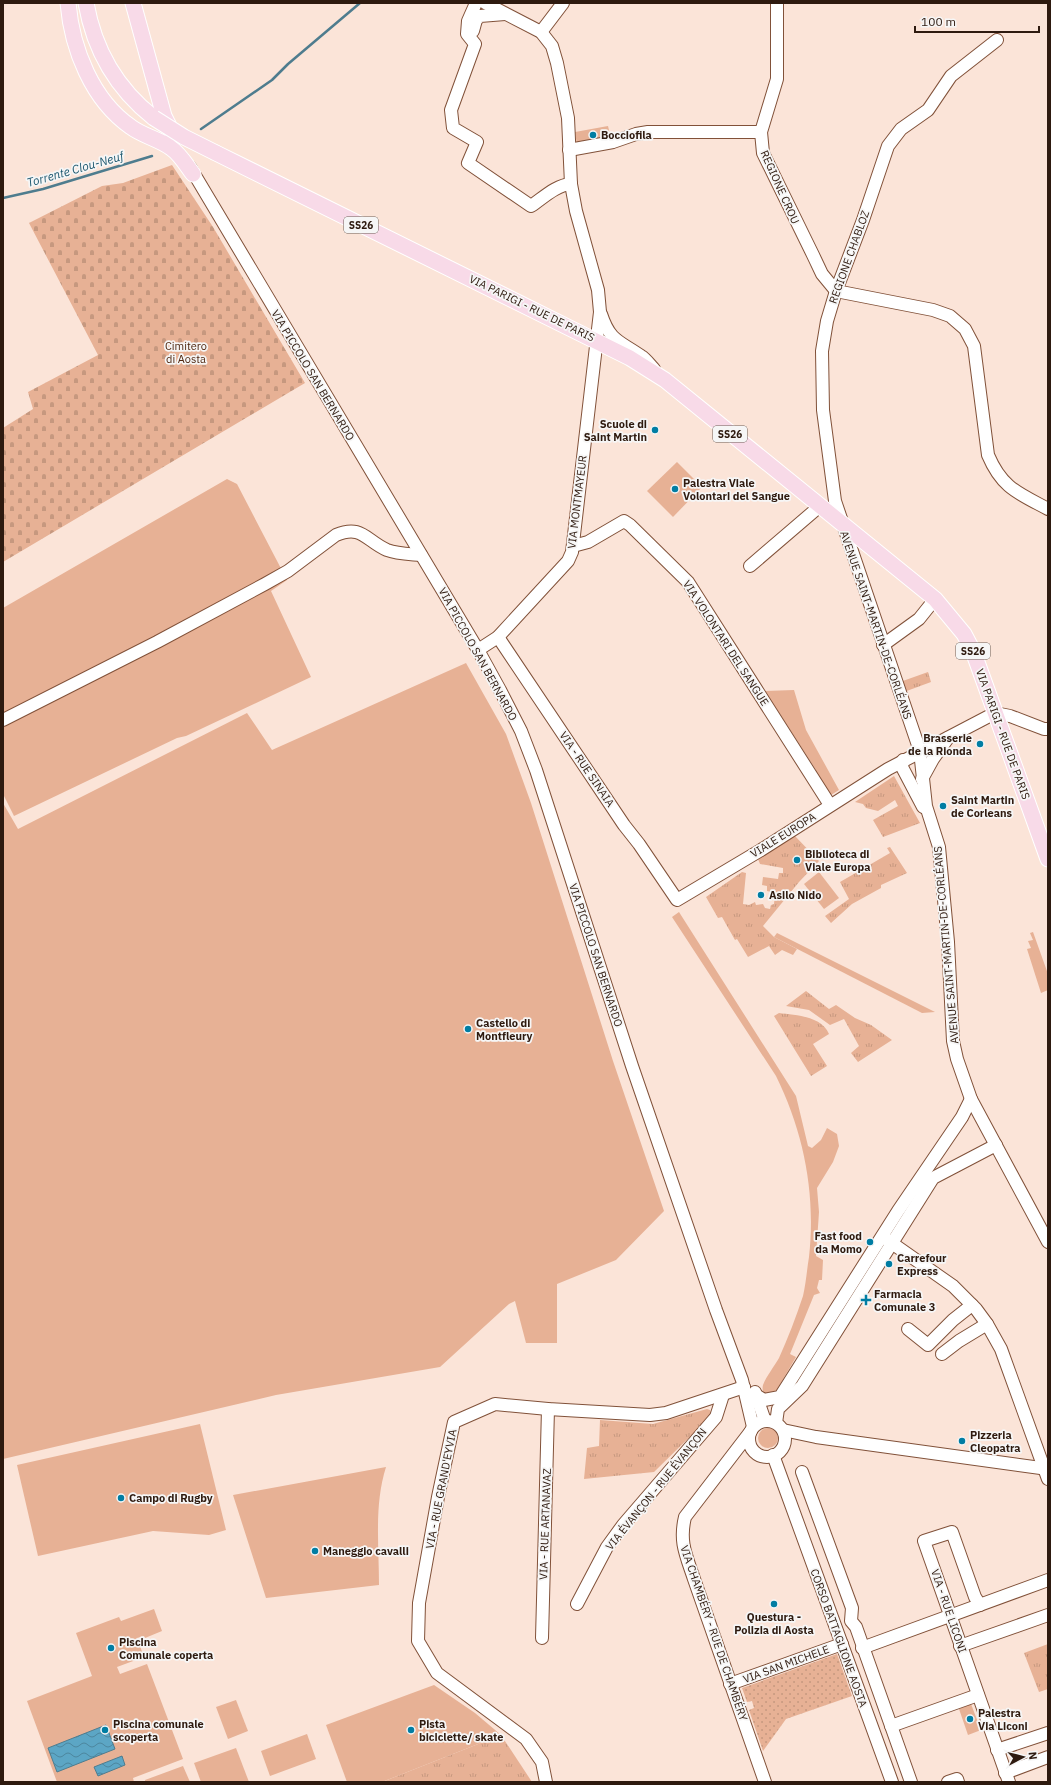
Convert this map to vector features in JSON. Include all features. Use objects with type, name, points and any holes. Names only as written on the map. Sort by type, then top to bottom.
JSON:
[{"type":"main road","points":[[68,3],[77,51],[92,82],[106,104],[116,115],[131,127],[172,148],[193,174]]},
{"type":"main road","name":"VIA PARIGI - RUE DE PARIS","points":[[86,3],[96,41],[118,82],[131,98],[154,118],[184,137],[630,358],[665,380],[935,599],[964,634],[973,652],[1048,859]]},
{"type":"main road","points":[[134,3],[164,116],[182,152]]},
{"type":"main road","points":[[160,142],[166,141],[170,138],[172,132]]},
{"type":"street","points":[[475,44],[467,34],[468,21],[476,3]]},
{"type":"street","points":[[485,3],[541,32],[552,46],[558,63],[568,118],[571,184],[576,211],[598,290],[600,312],[606,328],[618,342],[642,356],[665,380]]},
{"type":"street","points":[[541,32],[563,3]]},
{"type":"street","name":"REGIONE CROU","points":[[777,3],[777,78],[760,132],[763,153],[789,210],[822,274],[836,291]]},
{"type":"street","points":[[506,14],[480,16],[474,26],[472,34],[475,44],[451,110],[453,128],[477,142],[468,163],[531,206],[557,188],[571,184]]},
{"type":"street","name":"REGIONE CHABLOZ","points":[[841,522],[833,489],[823,410],[822,386],[822,351],[827,321],[836,291],[863,220],[888,146],[894,136],[904,126],[928,110],[951,76],[997,40]]},
{"type":"street","points":[[569,150],[613,142],[636,134],[648,132],[760,132]]},
{"type":"street","name":"VIA PICCOLO SAN BERNARDO","points":[[182,152],[193,174],[478,650],[521,732],[536,770],[632,1066],[744,1387],[752,1429]]},
{"type":"street","points":[[836,291],[933,310],[950,316],[965,329],[974,346],[988,455],[995,472],[1006,484],[1022,495],[1048,509]]},
{"type":"street","name":"VIA MONTMAYEUR","points":[[478,650],[498,637],[568,561],[573,546],[600,312]]},
{"type":"street","points":[[750,566],[820,506]]},
{"type":"street","name":"VIA VOLONTARI DEL SANGUE","points":[[573,546],[588,542],[624,521],[688,582],[830,805]]},
{"type":"street","name":"AVENUE SAINT-MARTIN-DE-CORLÉANS","points":[[841,522],[920,751],[922,779],[930,819],[939,847],[948,942],[953,1041],[961,1076],[971,1099],[1048,1242]]},
{"type":"street","points":[[3,720],[157,642],[265,584],[288,571],[336,535],[354,531],[362,533],[389,551],[421,555]]},
{"type":"street","points":[[883,645],[919,619],[935,599]]},
{"type":"street","name":"VIA - RUE SINAIA","points":[[498,637],[624,825],[639,844],[677,900]]},
{"type":"street","points":[[995,713],[1010,716],[1044,729],[1048,729]]},
{"type":"street","name":"VIALE EUROPA","points":[[677,900],[761,850],[888,769],[903,766],[920,751],[995,713]]},
{"type":"street","points":[[903,766],[917,780],[922,779],[933,759],[949,736]]},
{"type":"street","points":[[903,766],[930,819]]},
{"type":"street","points":[[771,1422],[778,1409],[802,1386],[887,1240],[962,1117],[971,1099]]},
{"type":"street","points":[[776,1454],[783,1445],[785,1438],[771,1422],[773,1406],[887,1240],[933,1178],[996,1145]]},
{"type":"street","points":[[887,1240],[953,1286],[972,1305],[986,1324],[1001,1349],[1047,1472]]},
{"type":"street","points":[[908,1329],[928,1345],[953,1320],[972,1305]]},
{"type":"street","points":[[942,1354],[986,1324]]},
{"type":"street","name":"VIA PICCOLO SAN BERNARDO","points":[[726,1336],[735,1370],[735,1379],[726,1393]]},
{"type":"street","name":"VIA PICCOLO SAN BERNARDO","points":[[726,1336],[771,1422]]},
{"type":"street","name":"VIA PICCOLO SAN BERNARDO","points":[[744,1387],[750,1390],[759,1411],[771,1422]]},
{"type":"street","name":"VIA - RUE GRAND'EYVIA","points":[[546,1782],[542,1762],[526,1739],[437,1673],[418,1641],[419,1603],[438,1497],[454,1422],[495,1404],[548,1409],[650,1415],[666,1413],[744,1387]]},
{"type":"street","name":"VIA ÉVANÇON - RUE ÉVANÇON","points":[[577,1604],[607,1547],[623,1525],[716,1417],[726,1393]]},
{"type":"street","points":[[756,1395],[764,1400],[780,1396]]},
{"type":"street","name":"VIA - RUE ARTANAVAZ","points":[[542,1638],[548,1409]]},
{"type":"street","points":[[816,1437],[771,1422],[758,1423],[752,1429],[749,1439],[754,1450],[764,1456],[776,1454],[790,1444],[801,1439],[816,1437],[865,1440],[1047,1472]]},
{"type":"street","name":"VIA CHAMBÉRY - RUE DE CHAMBÉRY","points":[[752,1429],[729,1457],[685,1517],[682,1531],[683,1546],[765,1782]]},
{"type":"street","name":"CORSO BATTAGLIONE AOSTA","points":[[786,1495],[778,1462],[790,1444]]},
{"type":"street","name":"CORSO BATTAGLIONE AOSTA","points":[[776,1454],[786,1495],[892,1782]]},
{"type":"street","name":"CORSO BATTAGLIONE AOSTA","points":[[802,1472],[852,1608],[851,1621],[856,1627],[862,1648],[911,1782]]},
{"type":"street","name":"VIA - RUE LICONI","points":[[980,1604],[975,1597],[952,1532],[924,1540],[1007,1777]]},
{"type":"street","points":[[862,1648],[1048,1580]]},
{"type":"street","points":[[960,1646],[1048,1615]]},
{"type":"street","points":[[835,1627],[851,1621]]},
{"type":"street","name":"VIA SAN MICHELE","points":[[730,1684],[842,1644]]},
{"type":"street","points":[[891,1726],[978,1695]]},
{"type":"street","points":[[997,1750],[1048,1732]]},
{"type":"street","points":[[1007,1777],[1048,1756]]},
{"type":"street","points":[[948,1782],[957,1779],[958,1782]]},
{"type":"green space","name":"Bocciofila","points":[[608,126],[611,139],[577,145],[575,132]]},
{"type":"green space","name":"Cimitero di Aosta","points":[[172,165],[213,227],[305,383],[3,562],[3,428],[33,409],[28,392],[98,355],[29,223],[102,186],[123,183]]},
{"type":"green space","name":"Palestra Viale Volontari del Sangue","points":[[677,462],[702,487],[673,517],[647,491]]},
{"type":"green space","points":[[227,479],[237,484],[287,580],[271,591],[311,677],[186,736],[177,738],[14,816],[3,794],[3,608]]},
{"type":"green space","points":[[466,663],[506,734],[531,803],[613,1061],[664,1211],[616,1260],[557,1284],[557,1343],[526,1343],[515,1301],[509,1304],[440,1367],[276,1395],[3,1459],[3,803],[18,829],[247,713],[272,750]]},
{"type":"green space","points":[[928,672],[931,682],[904,692],[900,682]]},
{"type":"green space","points":[[794,690],[806,730],[839,790],[831,795],[813,772],[816,770],[765,691]]},
{"type":"green space","points":[[894,776],[920,823],[883,837],[873,820],[898,806],[895,800],[878,811],[866,808],[863,804],[855,802]]},
{"type":"green space","points":[[794,835],[819,861],[799,882],[763,926],[774,937],[797,949],[793,955],[782,950],[775,955],[769,946],[748,957],[737,939],[735,940],[722,917],[718,918],[706,897],[742,872],[746,873],[743,904],[749,905],[755,902],[756,905],[763,904],[765,908],[770,909],[771,905],[774,904],[775,893],[767,891],[767,886],[762,885],[763,877],[778,879],[779,873],[783,873],[783,868],[760,864],[758,859]]},
{"type":"green space","points":[[890,847],[907,873],[881,885],[881,888],[852,904],[831,923],[825,916],[849,899],[840,882],[890,853],[887,848]]},
{"type":"green space","points":[[819,872],[839,898],[824,909],[804,884]]},
{"type":"green space","points":[[679,912],[796,1096],[808,1146],[812,1148],[821,1140],[827,1128],[837,1134],[839,1146],[833,1162],[817,1188],[819,1212],[816,1256],[823,1260],[822,1280],[819,1280],[817,1288],[820,1293],[814,1295],[790,1354],[796,1357],[775,1393],[765,1396],[763,1385],[786,1343],[803,1296],[805,1286],[811,1233],[811,1210],[806,1164],[794,1119],[776,1076],[672,917]]},
{"type":"green space","points":[[1033,932],[1048,974],[1048,990],[1041,993],[1027,949],[1031,948],[1028,941],[1033,940],[1030,933]]},
{"type":"green space","points":[[777,933],[935,1012],[922,1013],[774,937]]},
{"type":"green space","points":[[806,991],[829,1009],[836,1005],[855,1018],[871,1025],[892,1040],[858,1062],[851,1053],[859,1046],[844,1019],[830,1025],[809,1010],[786,1006]]},
{"type":"green space","points":[[779,1013],[814,1020],[825,1028],[829,1034],[813,1044],[827,1066],[811,1076],[774,1016]]},
{"type":"green space","points":[[707,1409],[710,1410],[711,1414],[709,1418],[654,1472],[584,1479],[587,1448],[599,1446],[600,1420],[653,1424]]},
{"type":"green space","name":"Campo di Rugby","points":[[200,1424],[226,1530],[209,1535],[153,1531],[38,1556],[17,1465]]},
{"type":"green space","points":[[768,1428],[775,1431],[778,1438],[775,1445],[768,1448],[761,1445],[758,1438],[761,1431]]},
{"type":"green space","name":"Maneggio cavalli","points":[[386,1467],[382,1481],[379,1511],[379,1585],[266,1598],[233,1495]]},
{"type":"green space","name":"Piscina comunale scoperta","points":[[154,1609],[162,1631],[145,1638],[144,1636],[137,1638],[144,1657],[117,1667],[120,1674],[147,1664],[183,1759],[133,1778],[134,1782],[57,1782],[27,1701],[92,1676],[76,1633],[119,1617],[121,1621]]},
{"type":"green space","points":[[1048,1644],[1048,1689],[1039,1692],[1024,1653]]},
{"type":"green space","points":[[837,1654],[852,1696],[786,1719],[763,1751],[749,1710],[754,1708],[752,1701],[747,1702],[742,1688]]},
{"type":"green space","name":"Pista biciclette/ skate","points":[[434,1685],[475,1713],[501,1735],[382,1782],[347,1782],[326,1725]]},
{"type":"green space","points":[[236,1700],[248,1731],[228,1739],[216,1707]]},
{"type":"green space","name":"Palestra Via Liconi","points":[[971,1704],[981,1730],[968,1735],[959,1709]]},
{"type":"green space","points":[[307,1734],[316,1759],[270,1776],[261,1751]]},
{"type":"green space","points":[[501,1735],[532,1782],[382,1782]]},
{"type":"green space","points":[[236,1748],[249,1782],[201,1782],[194,1763]]},
{"type":"green space","points":[[183,1766],[190,1782],[145,1782],[145,1780]]},
{"type":"water","points":[[106,1725],[115,1749],[57,1772],[48,1748]]},
{"type":"water","points":[[122,1756],[125,1765],[98,1776],[94,1767]]},
{"type":"waterway","name":"Torrente Clou-Neuf","points":[[201,129],[272,80],[288,64],[360,3]]},
{"type":"waterway","name":"Torrente Clou-Neuf","points":[[3,198],[43,189],[152,156]]},
{"type":"place","name":"Bocciofila","points":[[593,135]]},
{"type":"place","name":"Scuole di Saint Martin","points":[[655,430]]},
{"type":"place","name":"Palestra Viale Volontari del Sangue","points":[[675,489]]},
{"type":"place","name":"Brasserie de la Rionda","points":[[980,744]]},
{"type":"place","name":"Saint Martin de Corleans","points":[[943,806]]},
{"type":"place","name":"Biblioteca di Viale Europa","points":[[797,860]]},
{"type":"place","name":"Asilo Nido","points":[[761,895]]},
{"type":"place","name":"Castello di Montfleury","points":[[468,1029]]},
{"type":"place","name":"Fast food da Momo","points":[[870,1242]]},
{"type":"place","name":"Carrefour Express","points":[[889,1264]]},
{"type":"place","name":"Farmacia Comunale 3","points":[[866,1300]]},
{"type":"place","name":"Pizzeria Cleopatra","points":[[962,1441]]},
{"type":"place","name":"Campo di Rugby","points":[[121,1498]]},
{"type":"place","name":"Maneggio cavalli","points":[[315,1551]]},
{"type":"place","name":"Questura - Polizia di Aosta","points":[[774,1604]]},
{"type":"place","name":"Piscina Comunale coperta","points":[[111,1648]]},
{"type":"place","name":"Palestra Via Liconi","points":[[970,1719]]},
{"type":"place","name":"Piscina comunale scoperta","points":[[105,1730]]},
{"type":"place","name":"Pista biciclette/ skate","points":[[411,1730]]}]
